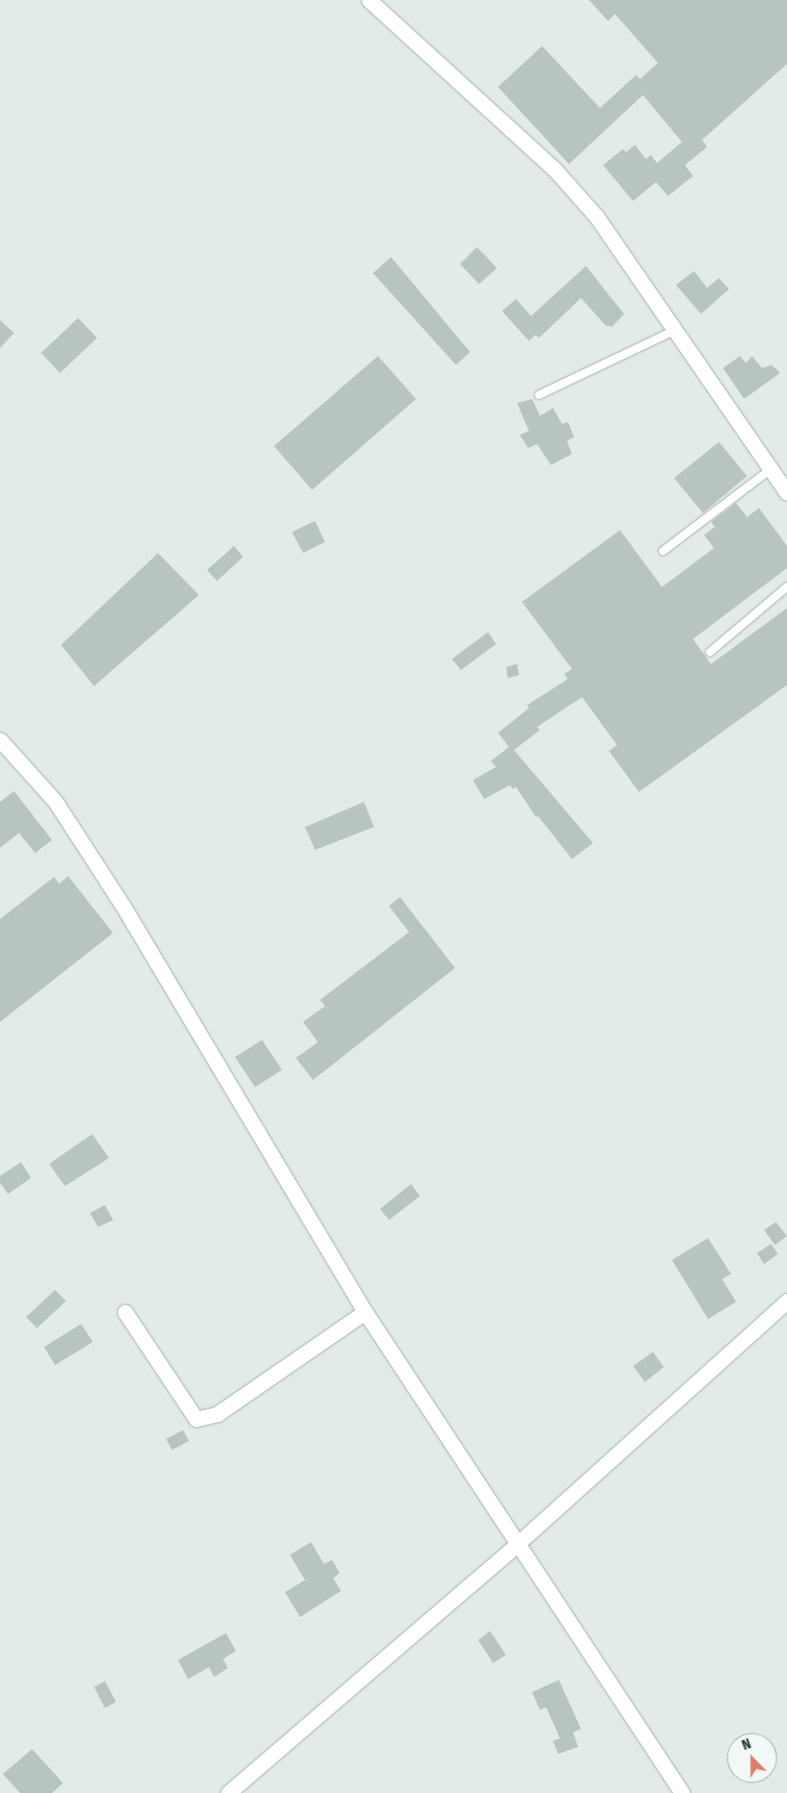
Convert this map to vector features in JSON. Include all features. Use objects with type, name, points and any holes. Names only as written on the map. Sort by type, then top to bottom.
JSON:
[{"type":"street","points":[[369,0],[556,171],[596,216],[787,493]]},
{"type":"street","points":[[0,740],[46,788],[123,906],[365,1312],[516,1545],[682,1793]]},
{"type":"street","points":[[228,1793],[516,1545],[787,1301]]},
{"type":"street","points":[[125,1312],[196,1419],[217,1414],[365,1312]]},
{"type":"lane","points":[[539,395],[675,330]]},
{"type":"lane","points":[[663,550],[771,470]]},
{"type":"lane","points":[[710,652],[787,587]]},
{"type":"building","points":[[589,0],[787,0],[787,64],[702,140],[707,147],[685,165],[693,176],[668,196],[656,182],[633,201],[603,165],[623,149],[626,152],[635,145],[646,159],[651,155],[657,163],[682,142],[643,95],[569,164],[498,87],[542,46],[600,108],[636,75],[640,79],[658,63],[615,14],[608,21]]},
{"type":"building","points":[[477,247],[497,268],[479,284],[460,264]]},
{"type":"building","points":[[391,257],[470,352],[456,365],[373,273]]},
{"type":"building","points":[[586,266],[624,314],[612,327],[605,325],[581,298],[539,338],[535,335],[529,341],[502,311],[516,299],[531,316]]},
{"type":"building","points":[[694,271],[707,288],[719,278],[729,289],[701,314],[676,285]]},
{"type":"building","points":[[78,318],[97,338],[60,373],[41,353]]},
{"type":"building","points":[[0,320],[14,333],[0,348]]},
{"type":"building","points":[[378,356],[416,399],[312,490],[274,446]]},
{"type":"building","points":[[740,356],[746,363],[752,356],[762,368],[772,365],[780,373],[744,399],[723,368]]},
{"type":"building","points":[[532,399],[540,416],[553,408],[562,424],[568,422],[574,437],[567,441],[572,454],[551,465],[537,444],[528,448],[520,435],[529,431],[517,403]]},
{"type":"building","points":[[719,442],[747,476],[703,513],[674,478]]},
{"type":"building","points":[[736,503],[747,517],[759,508],[787,546],[787,568],[693,639],[711,664],[787,608],[787,685],[639,792],[609,751],[617,745],[582,697],[537,727],[540,730],[514,750],[593,843],[572,859],[538,816],[536,817],[516,787],[513,789],[510,785],[484,799],[473,780],[496,767],[491,761],[509,747],[498,733],[529,708],[527,705],[568,679],[564,674],[572,669],[522,602],[620,530],[662,587],[714,548],[704,535],[715,527],[711,522]]},
{"type":"building","points":[[315,521],[325,542],[303,553],[292,532]]},
{"type":"building","points":[[234,546],[243,557],[217,581],[207,570]]},
{"type":"building","points":[[158,553],[199,595],[94,686],[61,645]]},
{"type":"building","points":[[488,632],[496,644],[461,670],[452,659]]},
{"type":"building","points":[[517,664],[519,675],[508,678],[506,667]]},
{"type":"building","points":[[14,791],[52,840],[35,853],[19,833],[0,848],[0,802]]},
{"type":"building","points":[[364,802],[374,827],[315,850],[305,827]]},
{"type":"building","points":[[68,876],[113,933],[0,1022],[0,919],[54,877],[59,884]]},
{"type":"building","points":[[400,897],[455,968],[313,1080],[296,1058],[318,1042],[303,1022],[325,1006],[320,1000],[409,932],[389,906]]},
{"type":"building","points":[[262,1040],[282,1070],[255,1087],[235,1057]]},
{"type":"building","points":[[92,1134],[109,1158],[65,1186],[49,1164]]},
{"type":"building","points":[[21,1162],[31,1178],[8,1194],[0,1183],[0,1176]]},
{"type":"building","points":[[411,1184],[420,1196],[389,1220],[380,1209]]},
{"type":"building","points":[[105,1205],[113,1220],[98,1227],[90,1213]]},
{"type":"building","points":[[776,1222],[787,1236],[775,1245],[764,1230]]},
{"type":"building","points":[[708,1238],[731,1274],[722,1279],[736,1302],[708,1319],[672,1260]]},
{"type":"building","points":[[771,1244],[778,1254],[764,1264],[757,1253]]},
{"type":"building","points":[[55,1290],[66,1301],[37,1328],[26,1317]]},
{"type":"building","points":[[81,1324],[93,1342],[55,1365],[44,1347]]},
{"type":"building","points":[[653,1352],[664,1367],[645,1382],[633,1366]]},
{"type":"building","points":[[183,1430],[189,1441],[172,1450],[166,1439]]},
{"type":"building","points":[[311,1542],[324,1564],[332,1560],[340,1573],[333,1578],[341,1591],[300,1617],[285,1592],[305,1580],[290,1555]]},
{"type":"building","points":[[490,1631],[506,1655],[493,1663],[478,1640]]},
{"type":"building","points":[[226,1633],[236,1651],[223,1659],[228,1668],[214,1677],[209,1667],[188,1679],[178,1660]]},
{"type":"building","points":[[559,1680],[581,1729],[573,1732],[578,1747],[558,1754],[553,1741],[560,1738],[546,1707],[540,1710],[532,1692]]},
{"type":"building","points":[[105,1681],[116,1702],[105,1708],[94,1687]]},
{"type":"building","points":[[32,1749],[63,1783],[52,1793],[20,1793],[3,1774]]}]
